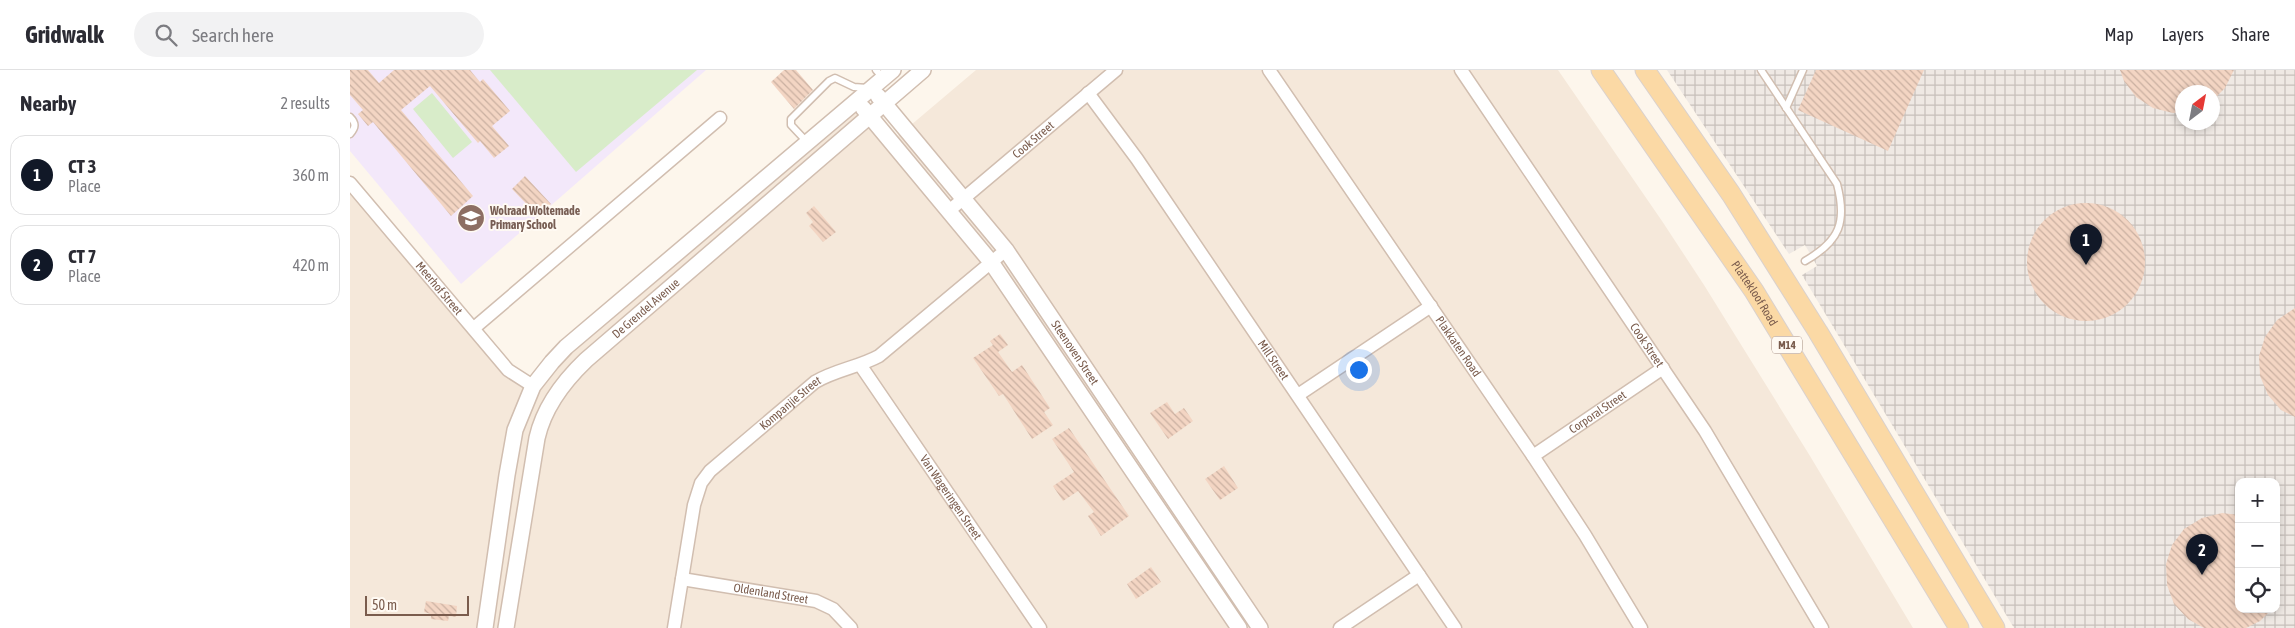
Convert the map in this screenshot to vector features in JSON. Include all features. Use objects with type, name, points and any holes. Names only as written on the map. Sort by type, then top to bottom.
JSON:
[{"type":"main road","name":"Plattekloof Road","points":[[1601,70],[1754,291],[1959,628]]},
{"type":"main road","name":"M14","points":[[1645,70],[1731,194],[1818,332],[1994,628]]},
{"type":"street","name":"De Grendel Avenue","points":[[506,628],[539,428],[550,403],[568,378],[586,360],[923,70]]},
{"type":"street","name":"Cook Street","points":[[950,210],[1116,70]]},
{"type":"street","name":"Plakkaten Road","points":[[1269,70],[1533,456],[1585,535],[1640,628]]},
{"type":"street","name":"Cook Street","points":[[1461,70],[1705,431],[1822,628]]},
{"type":"street","name":"De Grendel Avenue","points":[[485,628],[513,438],[521,413],[533,386],[566,347],[808,143],[856,94],[872,89],[884,73]]},
{"type":"street","name":"Steenoven Street","points":[[872,89],[1006,250],[1260,628]]},
{"type":"street","name":"Mill Street","points":[[1088,93],[1137,159],[1455,628]]},
{"type":"street","name":"Steenoven Street","points":[[856,94],[870,116],[950,210],[991,262],[1239,628]]},
{"type":"street","points":[[474,328],[720,118]]},
{"type":"street","name":"Meerhof Street","points":[[350,183],[508,370],[533,386]]},
{"type":"street","name":"Kompanjie Street","points":[[674,628],[697,491],[710,471],[815,382],[832,374],[861,366],[880,356],[1006,250]]},
{"type":"street","points":[[1298,395],[1431,306]]},
{"type":"street","name":"Van Wageringen Street","points":[[861,366],[1040,628]]},
{"type":"street","name":"Corporal Street","points":[[1533,456],[1662,368]]},
{"type":"street","points":[[533,386],[552,386],[568,378]]},
{"type":"street","points":[[533,386],[539,393],[541,403],[539,428]]},
{"type":"street","points":[[1340,628],[1419,575]]},
{"type":"street","name":"Oldenland Street","points":[[682,579],[816,601],[833,609],[851,628]]},
{"type":"lane","points":[[1761,70],[1837,184],[1843,206],[1841,225],[1830,241],[1805,261]]},
{"type":"lane","points":[[1786,108],[1803,70]]},
{"type":"lane","points":[[808,143],[791,125],[792,116],[834,78],[856,94]]},
{"type":"lane","points":[[350,117],[355,122],[355,127],[350,134]]},
{"type":"shaded area","name":"Wolraad Woltemade Primary School","points":[[350,70],[706,70],[461,284],[350,151]]},
{"type":"shaded area","points":[[976,70],[1558,70],[1704,285],[1810,456],[1913,628],[350,628],[350,182],[509,369],[532,385],[863,95],[898,136]]},
{"type":"shaded area","points":[[1667,70],[2295,70],[2295,628],[2014,628],[1802,275],[1817,266],[1805,245],[1789,254]]},
{"type":"green space","points":[[490,70],[697,70],[576,172]]},
{"type":"green space","points":[[432,93],[472,142],[453,158],[413,109]]},
{"type":"building","points":[[350,70],[368,70],[379,83],[394,70],[470,70],[480,82],[483,79],[510,111],[492,126],[509,146],[494,158],[480,141],[478,143],[430,86],[401,110],[473,196],[451,216],[373,122],[368,126],[358,114],[363,110],[350,95]]},
{"type":"building","points":[[784,70],[796,70],[813,90],[794,109],[771,82]]},
{"type":"building","points":[[1816,70],[1924,70],[1888,151],[1798,110]]},
{"type":"building","points":[[2120,70],[2234,70],[2225,88],[2220,93],[2220,85],[2175,85],[2175,113],[2173,113],[2153,108],[2136,97],[2124,81]]},
{"type":"building","points":[[525,176],[551,204],[538,216],[512,189]]},
{"type":"building","points":[[2086,203],[2109,207],[2128,220],[2141,239],[2145,262],[2141,285],[2128,304],[2109,317],[2086,321],[2063,317],[2044,304],[2031,285],[2027,262],[2031,239],[2044,220],[2063,207]]},
{"type":"building","points":[[814,206],[836,232],[823,242],[809,226],[813,222],[806,213]]},
{"type":"building","points":[[2295,308],[2295,417],[2281,410],[2268,395],[2260,376],[2259,356],[2265,337],[2277,320]]},
{"type":"building","points":[[1000,334],[1008,345],[998,352],[1012,372],[1022,365],[1050,408],[1044,412],[1053,425],[1032,439],[1003,394],[999,396],[973,358],[993,345],[990,341]]},
{"type":"building","points":[[1167,402],[1175,414],[1184,408],[1193,421],[1168,439],[1150,413]]},
{"type":"building","points":[[1069,428],[1129,516],[1101,536],[1088,516],[1094,512],[1078,491],[1063,501],[1053,486],[1074,472],[1052,439]]},
{"type":"building","points":[[1224,466],[1238,488],[1220,500],[1205,479]]},
{"type":"building","points":[[2222,513],[2235,515],[2235,613],[2268,613],[2260,621],[2246,628],[2204,628],[2188,619],[2174,604],[2167,585],[2166,564],[2172,545],[2184,529],[2202,518]]},
{"type":"building","points":[[1151,567],[1161,582],[1136,599],[1127,584]]},
{"type":"building","points":[[426,601],[457,606],[456,617],[449,616],[448,621],[431,619],[431,614],[424,612]]},
{"type":"place","name":"Wolraad Woltemade Primary School","points":[[471,218]]},
{"type":"place","name":"CT 3","points":[[2086,265]]},
{"type":"place","name":"CT 7","points":[[2202,575]]}]
